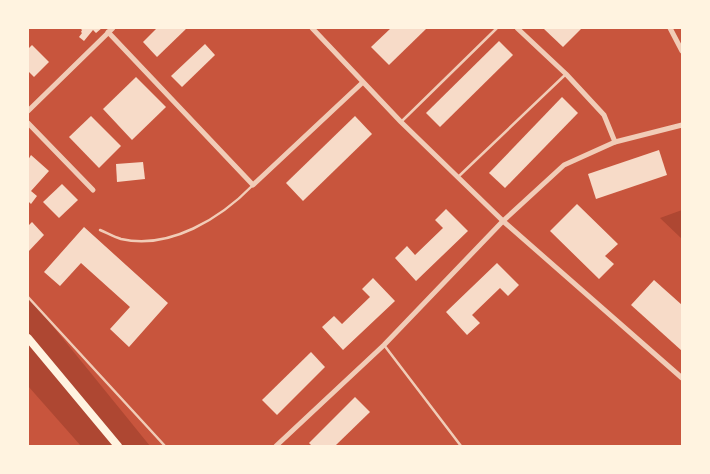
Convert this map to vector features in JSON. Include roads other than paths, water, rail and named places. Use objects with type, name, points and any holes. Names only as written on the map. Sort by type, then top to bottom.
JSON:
[{"type":"main road","points":[[28,338],[118,446]]},
{"type":"street","points":[[28,111],[113,28]]},
{"type":"street","points":[[312,28],[362,83],[503,222],[682,378]]},
{"type":"street","points":[[517,28],[525,30],[604,115],[615,142]]},
{"type":"street","points":[[670,28],[682,51]]},
{"type":"street","points":[[108,32],[253,185],[362,83]]},
{"type":"street","points":[[28,122],[93,190]]},
{"type":"street","points":[[276,446],[384,345],[503,222],[564,165],[615,142],[682,125]]},
{"type":"lane","points":[[401,122],[497,28]]},
{"type":"lane","points":[[457,178],[566,74]]},
{"type":"lane","points":[[100,230],[122,239],[147,241],[168,238],[196,227],[219,214],[253,185]]},
{"type":"lane","points":[[28,297],[165,446]]},
{"type":"lane","points":[[384,345],[461,446]]}]
